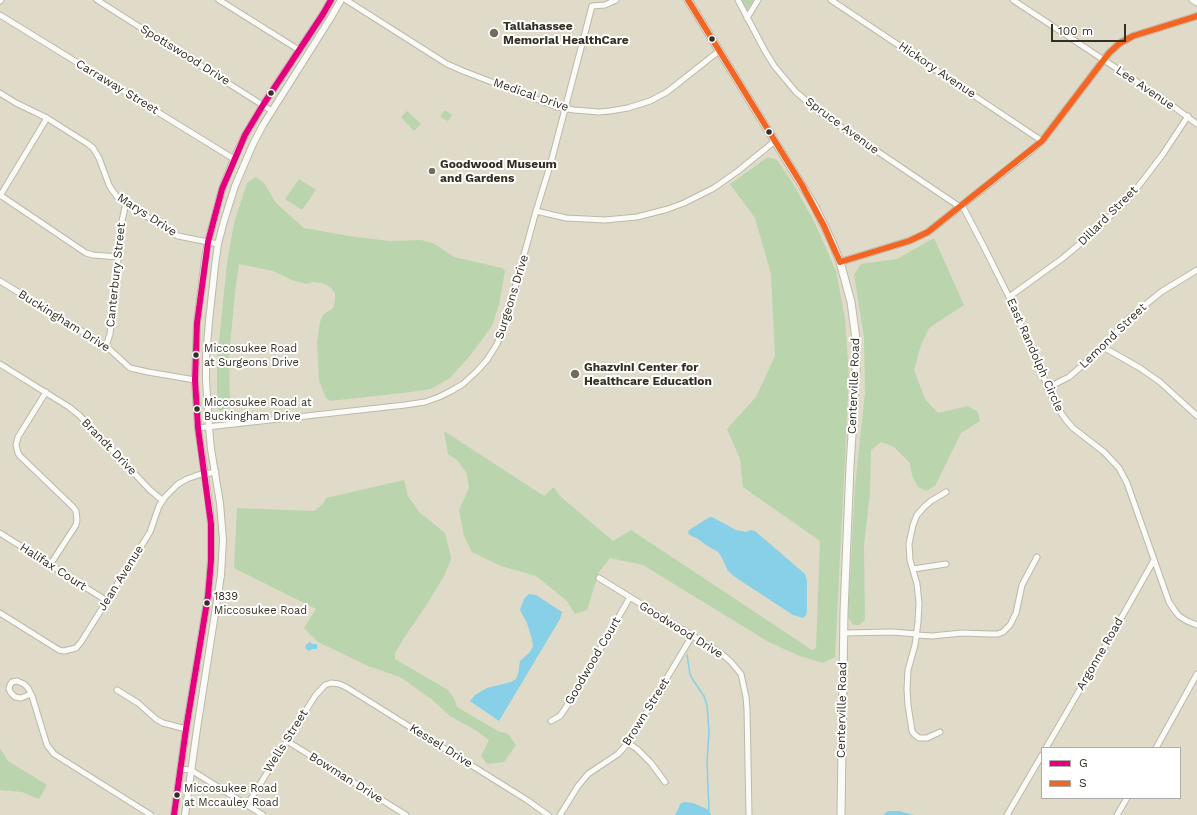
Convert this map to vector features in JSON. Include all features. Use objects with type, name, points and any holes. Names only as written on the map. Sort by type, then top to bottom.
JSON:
[{"type":"main road","name":"Centerville Road","points":[[688,0],[814,205],[840,262],[851,302],[856,352],[847,534],[841,815]]},
{"type":"street","name":"Spottswood Drive","points":[[97,0],[272,111]]},
{"type":"street","points":[[219,0],[299,50]]},
{"type":"street","points":[[174,815],[209,587],[211,560],[211,524],[198,428],[196,380],[198,323],[208,242],[222,188],[244,139],[263,105],[331,0]]},
{"type":"street","points":[[185,815],[222,575],[223,540],[220,503],[209,427],[206,357],[211,293],[218,244],[231,198],[253,144],[287,86],[341,0]]},
{"type":"street","name":"Medical Drive","points":[[346,0],[447,64],[484,80],[557,107],[599,112],[628,108],[650,101],[667,92],[719,51]]},
{"type":"street","name":"Surgeons Drive","points":[[198,428],[418,403],[439,397],[462,384],[477,371],[487,360],[501,337],[550,166],[592,6],[605,5],[616,0]]},
{"type":"street","name":"Spruce Avenue","points":[[738,0],[746,18],[765,51],[796,92],[810,105],[847,132],[961,206]]},
{"type":"street","points":[[746,18],[758,0]]},
{"type":"street","name":"Hickory Avenue","points":[[831,0],[1042,141]]},
{"type":"street","name":"Lee Avenue","points":[[1013,0],[1188,116],[1197,124]]},
{"type":"street","points":[[1192,0],[1197,3]]},
{"type":"street","name":"Carraway Street","points":[[0,15],[234,159]]},
{"type":"street","points":[[840,262],[909,241],[928,232],[1042,141],[1104,60],[1120,43],[1129,38],[1197,16]]},
{"type":"street","points":[[279,81],[287,86]]},
{"type":"street","name":"Marys Drive","points":[[0,93],[16,103],[47,118],[93,148],[99,158],[112,190],[118,198],[178,236],[218,244]]},
{"type":"street","name":"Dillard Street","points":[[1009,297],[1063,258],[1095,231],[1126,201],[1163,154],[1188,116]]},
{"type":"street","points":[[47,118],[0,195],[86,253],[118,257]]},
{"type":"street","points":[[244,139],[241,151],[244,164]]},
{"type":"street","points":[[536,211],[566,218],[605,220],[637,217],[668,209],[714,188],[775,141]]},
{"type":"street","name":"Canterbury Street","points":[[106,346],[110,334],[122,216],[126,203]]},
{"type":"street","name":"East Randolph Circle","points":[[961,206],[986,249],[1009,297],[1054,404],[1073,428],[1108,456],[1122,473],[1169,602],[1175,611],[1184,619],[1197,624]]},
{"type":"street","name":"Lemond Street","points":[[1048,388],[1069,377],[1103,347],[1129,318],[1161,292],[1197,270]]},
{"type":"street","name":"Buckingham Drive","points":[[0,281],[106,346],[130,368],[196,380]]},
{"type":"street","points":[[1103,347],[1145,371],[1160,382],[1197,416]]},
{"type":"street","name":"Brandt Drive","points":[[0,364],[46,392],[79,415],[150,490],[162,500]]},
{"type":"street","points":[[46,392],[18,437],[16,445],[20,456],[73,507],[77,515],[76,524],[50,565]]},
{"type":"street","points":[[162,500],[178,484],[198,475],[216,472]]},
{"type":"street","points":[[940,732],[927,738],[919,738],[912,731],[908,705],[908,670],[917,634],[919,603],[917,584],[910,560],[909,544],[913,525],[924,506],[946,492]]},
{"type":"street","name":"Jean Avenue","points":[[0,613],[59,650],[64,651],[76,648],[150,532],[162,500]]},
{"type":"street","name":"Halifax Court","points":[[0,533],[107,601]]},
{"type":"street","points":[[844,633],[892,632],[932,636],[962,633],[998,634],[1010,625],[1016,613],[1020,590],[1024,578],[1037,557]]},
{"type":"street","name":"Argonne Road","points":[[1047,747],[1154,560]]},
{"type":"street","points":[[913,569],[946,564]]},
{"type":"street","name":"Goodwood Drive","points":[[599,578],[722,654],[741,674],[745,690],[747,709],[749,815]]},
{"type":"street","points":[[209,587],[220,589]]},
{"type":"street","name":"Goodwood Court","points":[[551,721],[560,716],[573,696],[630,597]]},
{"type":"street","name":"Brown Street","points":[[560,815],[578,786],[588,774],[618,754],[628,743],[692,636]]},
{"type":"street","points":[[1157,747],[1197,674]]},
{"type":"street","name":"Wells Street","points":[[247,805],[315,696],[325,684],[331,683]]},
{"type":"street","name":"Kessel Drive","points":[[331,683],[346,687],[527,800],[548,815]]},
{"type":"street","points":[[117,690],[138,703],[156,719],[163,723],[186,729]]},
{"type":"street","points":[[31,694],[44,739],[49,749],[54,754],[151,815]]},
{"type":"street","name":"Bowman Drive","points":[[287,740],[406,815]]},
{"type":"street","points":[[628,743],[638,749],[665,782]]},
{"type":"street","points":[[1007,815],[1041,757]]},
{"type":"street","points":[[180,769],[191,770],[263,815]]},
{"type":"street","points":[[1117,815],[1126,799]]},
{"type":"green space","points":[[740,0],[754,0],[746,12]]},
{"type":"green space","points":[[445,110],[452,115],[448,121],[440,117]]},
{"type":"green space","points":[[407,111],[421,124],[414,131],[401,117]]},
{"type":"green space","points":[[768,157],[777,160],[792,182],[814,221],[836,271],[845,318],[849,376],[835,657],[823,663],[797,655],[767,641],[643,565],[610,558],[599,572],[587,610],[575,614],[567,601],[536,576],[501,566],[472,552],[464,536],[459,510],[469,488],[467,474],[458,461],[448,454],[444,431],[544,496],[554,487],[560,496],[613,541],[631,530],[812,650],[816,648],[820,541],[743,487],[740,459],[727,429],[756,397],[775,356],[771,274],[755,218],[730,184]]},
{"type":"green space","points":[[256,177],[264,183],[276,203],[304,228],[389,241],[421,240],[433,243],[454,257],[502,268],[505,271],[499,304],[492,326],[469,357],[450,378],[431,389],[330,401],[326,398],[319,380],[317,343],[320,322],[323,315],[333,308],[335,293],[330,287],[322,283],[313,282],[306,284],[292,280],[273,271],[239,264],[229,356],[230,408],[220,411],[217,408],[217,361],[227,263],[234,223],[247,183]]},
{"type":"green space","points":[[299,179],[316,190],[302,210],[285,199]]},
{"type":"green space","points":[[934,238],[964,305],[929,328],[921,345],[914,370],[925,399],[938,413],[968,406],[978,412],[980,421],[961,433],[935,486],[926,491],[918,487],[912,475],[910,463],[894,447],[881,442],[871,450],[870,493],[864,545],[865,620],[859,625],[853,625],[848,617],[855,487],[865,393],[864,337],[854,275],[861,264],[897,259]]},
{"type":"green space","points":[[404,480],[408,496],[419,512],[445,533],[451,557],[444,576],[395,653],[395,659],[448,690],[454,698],[457,707],[498,731],[508,734],[516,745],[504,762],[487,764],[481,756],[489,740],[477,731],[450,716],[430,698],[400,677],[368,666],[318,642],[304,628],[316,609],[234,568],[237,508],[314,511],[323,504],[326,498]]},
{"type":"green space","points":[[0,748],[8,761],[47,785],[39,799],[22,792],[0,790]]},
{"type":"water","points":[[710,517],[736,530],[746,532],[751,530],[755,531],[805,574],[807,581],[807,611],[803,618],[793,615],[735,577],[728,571],[718,552],[688,533],[689,530]]},
{"type":"water","points":[[529,594],[536,595],[562,612],[560,619],[499,721],[470,701],[475,695],[487,688],[511,682],[516,679],[520,661],[530,652],[533,646],[527,623],[520,610],[524,599]]},
{"type":"water","points":[[310,642],[312,644],[317,644],[317,649],[312,649],[309,651],[305,648]]},
{"type":"water","points":[[681,803],[693,803],[709,810],[711,815],[675,815]]},
{"type":"water","points":[[888,811],[899,811],[914,815],[883,815]]},
{"type":"waterway","points":[[687,655],[690,674],[704,696],[707,705],[709,731],[707,762],[709,810]]},
{"type":"transit line","name":"G","points":[[174,815],[186,729],[208,596],[211,560],[211,524],[198,428],[195,380],[197,323],[208,242],[222,189],[245,135],[331,0]]},
{"type":"transit line","name":"S","points":[[688,0],[802,185],[824,226],[840,262]]},
{"type":"transit line","name":"S","points":[[840,262],[909,241],[928,232],[1042,141],[1109,53],[1120,43],[1133,36],[1197,16]]},
{"type":"place","name":"Tallahassee Memorial HealthCare","points":[[494,33]]},
{"type":"place","name":"Goodwood Museum and Gardens","points":[[432,171]]},
{"type":"place","name":"Miccosukee Road at Surgeons Drive","points":[[196,355]]},
{"type":"place","name":"Ghazvini Center for Healthcare Education","points":[[575,374]]},
{"type":"place","name":"Miccosukee Road at Buckingham Drive","points":[[197,409]]},
{"type":"place","name":"1839 Miccosukee Road","points":[[207,603]]},
{"type":"place","name":"Miccosukee Road at Mccauley Road","points":[[177,795]]}]
